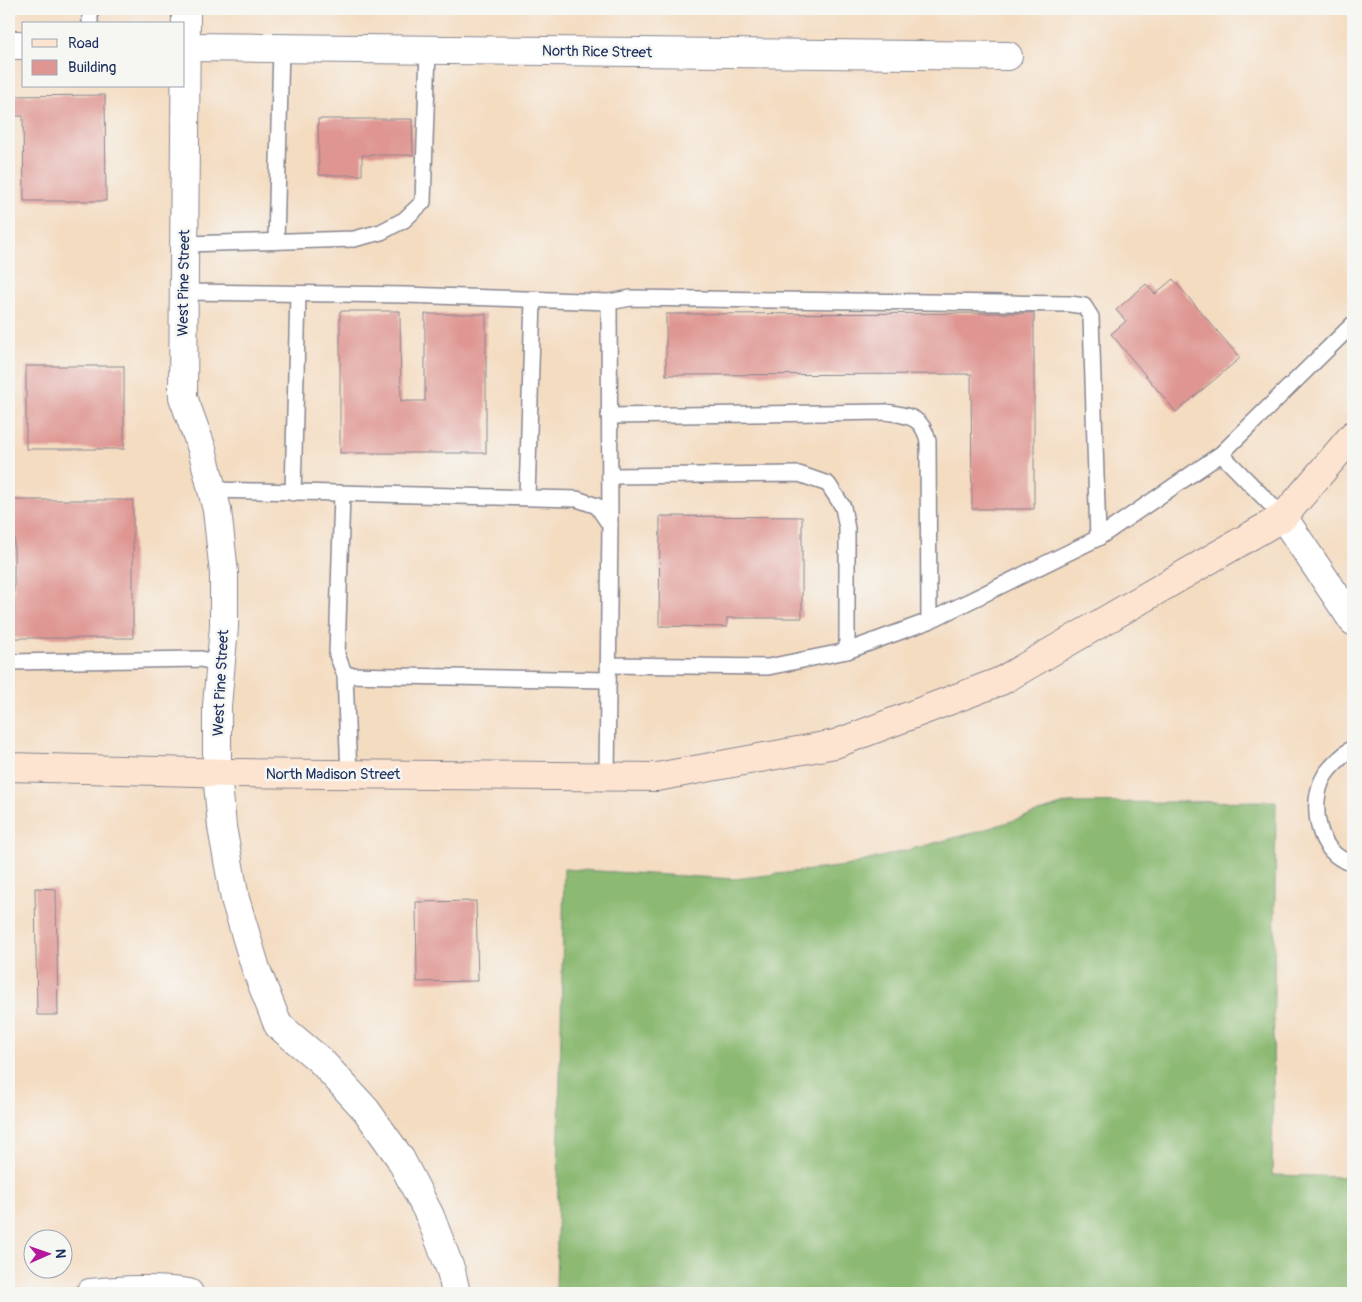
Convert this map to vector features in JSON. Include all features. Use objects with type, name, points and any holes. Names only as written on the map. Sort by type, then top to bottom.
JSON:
[{"type":"main road","name":"North Madison Street","points":[[9,767],[217,772],[657,777],[835,744],[1001,681],[1283,516],[1353,435]]},
{"type":"street","name":"West Pine Street","points":[[186,9],[183,396],[202,449],[213,490],[224,573],[224,627],[217,706],[217,772],[222,827],[235,899],[256,969],[278,1025],[321,1061],[347,1089],[366,1110],[400,1158],[430,1216],[451,1271],[456,1293]]},
{"type":"street","points":[[9,45],[22,45]]},
{"type":"street","name":"North Rice Street","points":[[185,47],[1008,56]]},
{"type":"street","points":[[1283,516],[1353,621]]},
{"type":"street","points":[[90,1293],[132,1289],[170,1290],[189,1293]]},
{"type":"lane","points":[[90,9],[90,22]]},
{"type":"lane","points":[[276,241],[281,48]]},
{"type":"lane","points":[[185,244],[354,239],[381,232],[404,220],[423,202],[428,50]]},
{"type":"lane","points":[[184,292],[609,302],[631,298],[1070,304],[1084,306],[1090,317],[1098,538]]},
{"type":"lane","points":[[293,493],[298,294]]},
{"type":"lane","points":[[527,497],[533,300]]},
{"type":"lane","points":[[607,776],[610,525],[609,302]]},
{"type":"lane","points":[[345,675],[608,672],[768,667],[847,651],[929,621],[1098,538],[1221,454],[1353,324]]},
{"type":"lane","points":[[609,416],[886,412],[910,416],[925,428],[928,441],[929,621]]},
{"type":"lane","points":[[1221,454],[1283,516]]},
{"type":"lane","points":[[610,476],[798,474],[828,484],[843,507],[848,529],[847,651]]},
{"type":"lane","points":[[213,490],[577,499],[597,506],[610,525]]},
{"type":"lane","points":[[342,494],[337,655],[345,675],[349,774]]},
{"type":"lane","points":[[9,662],[201,658],[221,664]]},
{"type":"lane","points":[[1353,747],[1325,774],[1318,796],[1317,813],[1320,831],[1329,848],[1346,862],[1353,863]]},
{"type":"green space","points":[[1276,801],[1272,1175],[1353,1177],[1353,1293],[556,1293],[564,869],[734,879],[846,866],[977,832],[1068,803]]},
{"type":"building","points":[[105,95],[106,201],[24,201],[23,116],[9,116],[9,96]]},
{"type":"building","points":[[318,119],[412,119],[413,155],[362,155],[362,175],[319,175]]},
{"type":"building","points":[[1173,279],[1240,358],[1176,412],[1111,334],[1126,321],[1116,310],[1146,284],[1155,294]]},
{"type":"building","points":[[340,311],[400,311],[401,401],[425,401],[425,314],[486,314],[486,453],[340,453]]},
{"type":"building","points":[[1034,313],[1034,509],[972,509],[971,374],[666,375],[666,314]]},
{"type":"building","points":[[26,366],[124,366],[124,449],[26,449]]},
{"type":"building","points":[[14,500],[133,500],[133,638],[14,638]]},
{"type":"building","points":[[660,516],[802,517],[802,618],[727,618],[727,627],[659,626]]},
{"type":"building","points":[[35,888],[56,889],[58,1015],[37,1015]]},
{"type":"building","points":[[476,901],[478,981],[417,982],[416,902]]}]
